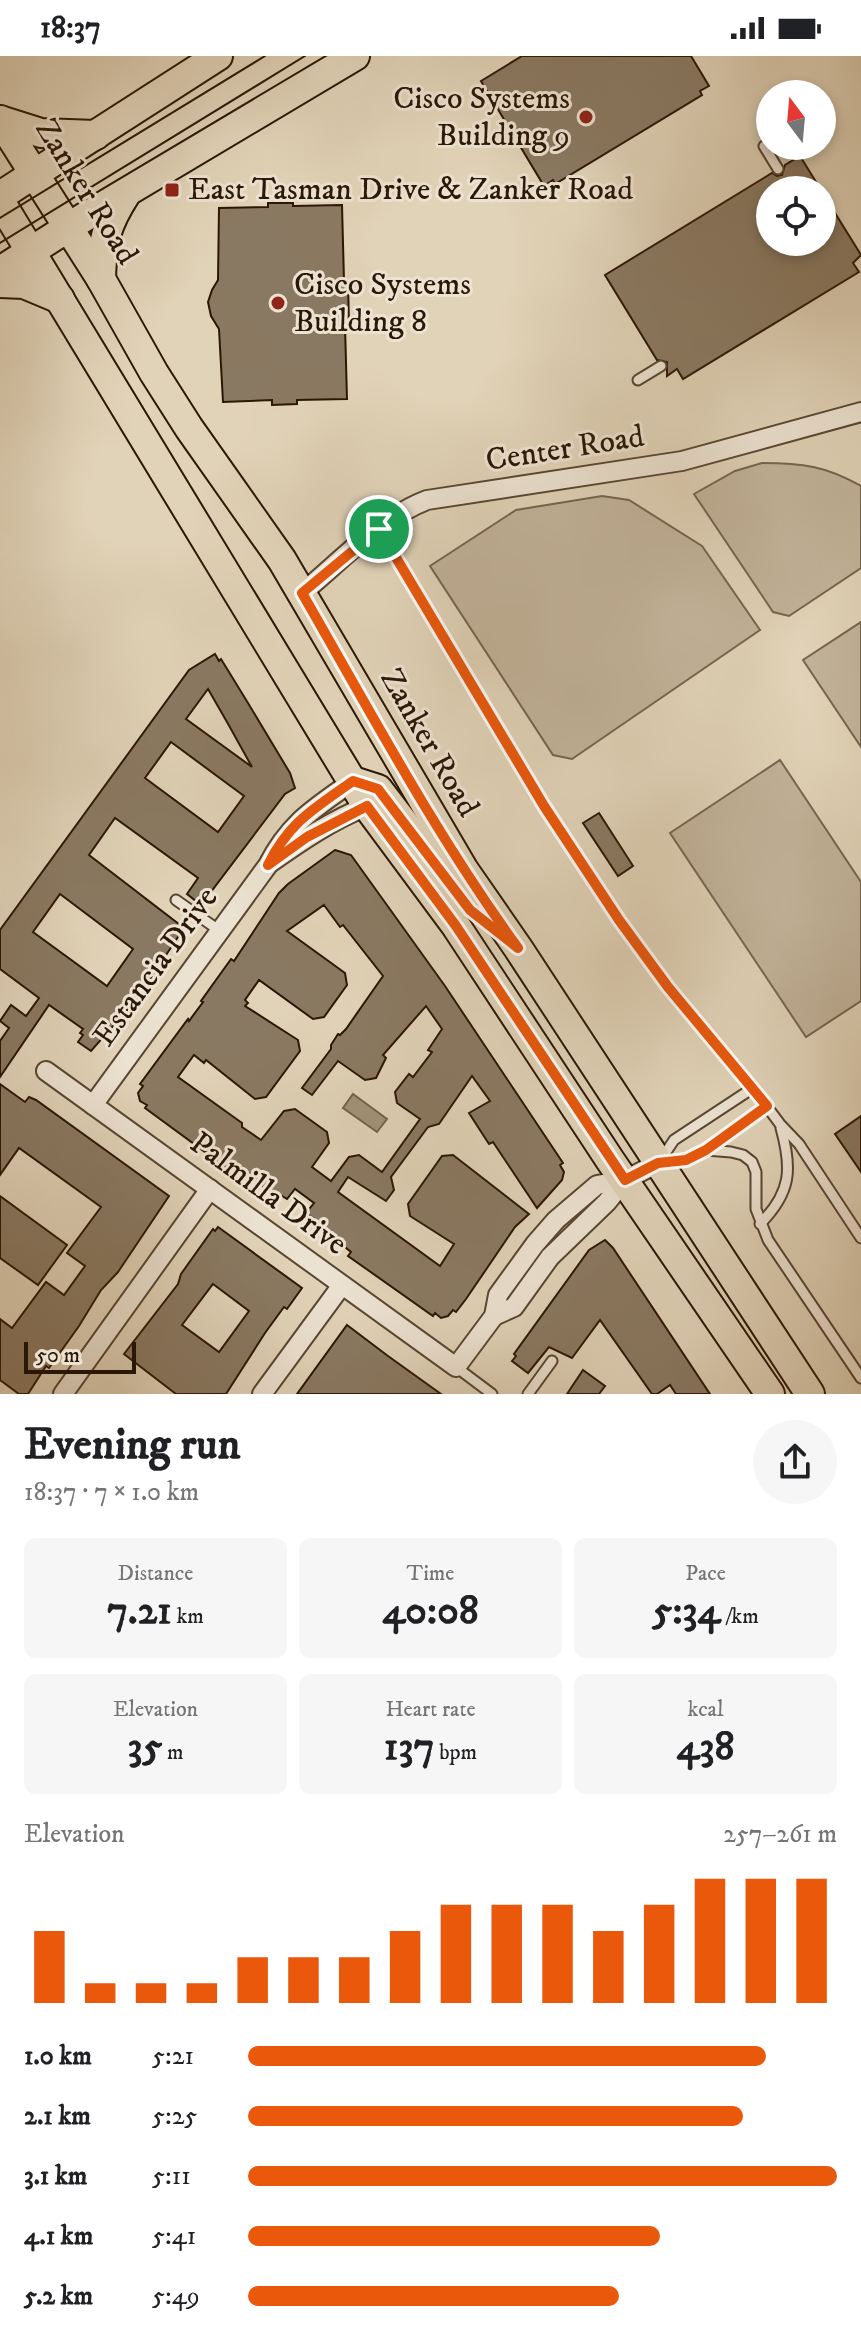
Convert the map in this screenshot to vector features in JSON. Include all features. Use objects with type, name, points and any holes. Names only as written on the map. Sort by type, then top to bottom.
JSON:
[{"type":"main road","points":[[218,56],[0,198],[367,806],[456,926],[770,1394]]},
{"type":"main road","points":[[0,271],[355,56]]},
{"type":"main road","points":[[0,120],[41,133],[96,135]]},
{"type":"main road","name":"Zanker Road","points":[[0,120],[101,279],[189,428],[282,560],[483,900],[518,948],[810,1394]]},
{"type":"main road","points":[[101,279],[104,237],[112,215],[127,192]]},
{"type":"main road","points":[[0,283],[24,284],[60,299]]},
{"type":"main road","points":[[353,781],[378,789],[470,910],[518,948]]},
{"type":"street","name":"Center Road","points":[[302,593],[404,510],[427,500],[682,461],[861,412]]},
{"type":"street","name":"Estancia Drive","points":[[93,1105],[268,865],[279,844],[300,818],[353,781]]},
{"type":"street","name":"Estancia Drive","points":[[268,865],[307,837],[367,806]]},
{"type":"street","name":"Palmilla Drive","points":[[46,1071],[456,1367]]},
{"type":"street","points":[[456,1367],[494,1316],[514,1307],[550,1257],[607,1202],[625,1180],[658,1163]]},
{"type":"street","points":[[63,1394],[210,1189]]},
{"type":"street","points":[[262,1394],[342,1285]]},
{"type":"lane","points":[[773,160],[778,169]]},
{"type":"lane","points":[[638,380],[661,366]]},
{"type":"lane","points":[[379,529],[544,806],[611,908],[668,987],[799,1144],[861,1238]]},
{"type":"lane","points":[[176,900],[220,931]]},
{"type":"lane","points":[[658,1163],[674,1140],[753,1088]]},
{"type":"lane","points":[[658,1163],[686,1160],[706,1150],[767,1106]]},
{"type":"lane","points":[[760,1224],[773,1211],[790,1168],[780,1124]]},
{"type":"lane","points":[[706,1150],[743,1155],[752,1162],[756,1172],[756,1209],[768,1240],[861,1378]]},
{"type":"lane","points":[[528,1394],[552,1361]]},
{"type":"lane","points":[[456,1367],[492,1394]]},
{"type":"shaded area","points":[[762,463],[813,467],[861,486],[861,568],[789,616],[773,612],[694,494],[735,471]]},
{"type":"shaded area","points":[[602,496],[629,500],[702,546],[760,630],[572,759],[553,755],[430,566],[516,510]]},
{"type":"shaded area","points":[[861,622],[861,747],[803,660]]},
{"type":"shaded area","points":[[780,760],[861,882],[861,1001],[806,1037],[670,833]]},
{"type":"shaded area","points":[[353,1094],[387,1119],[377,1132],[343,1108]]},
{"type":"building","name":"Cisco Systems Building 9","points":[[522,56],[691,56],[709,86],[700,91],[702,95],[555,184],[553,180],[544,186],[481,81]]},
{"type":"building","points":[[793,160],[802,160],[812,176],[777,176],[782,175],[785,165]]},
{"type":"building","points":[[756,183],[756,256],[836,256],[836,215],[861,255],[853,263],[859,272],[683,379],[677,369],[667,376],[667,362],[657,360],[605,275]]},
{"type":"building","name":"Cisco Systems Building 8","points":[[268,203],[342,205],[344,281],[348,281],[349,325],[345,325],[347,399],[297,400],[297,404],[272,405],[272,400],[223,402],[219,329],[211,316],[208,302],[218,280],[219,208],[268,207]]},
{"type":"building","points":[[215,654],[219,661],[221,659],[290,773],[295,788],[285,794],[201,905],[187,894],[198,878],[115,818],[89,855],[184,928],[136,1000],[91,1051],[78,1042],[83,1029],[49,1005],[0,1077],[0,1041],[9,1028],[0,1021],[11,1005],[26,1016],[39,998],[0,969],[0,930],[189,670]],"holes":[[[208,689],[227,722],[252,767],[186,719]],[[171,742],[244,796],[218,832],[145,778]],[[60,894],[133,949],[107,986],[33,932]]]},
{"type":"building","points":[[599,813],[633,866],[618,876],[583,823]]},
{"type":"building","points":[[335,850],[351,855],[445,986],[563,1163],[560,1165],[564,1172],[562,1180],[537,1208],[493,1142],[489,1144],[469,1113],[490,1101],[472,1076],[439,1124],[428,1127],[391,1177],[394,1190],[386,1201],[348,1177],[338,1192],[440,1266],[454,1244],[410,1216],[408,1204],[442,1156],[453,1155],[529,1214],[515,1227],[456,1312],[453,1310],[448,1316],[441,1318],[435,1313],[433,1316],[348,1256],[351,1252],[311,1220],[313,1218],[306,1213],[314,1203],[295,1189],[287,1199],[280,1198],[238,1170],[235,1174],[145,1108],[147,1105],[140,1101],[138,1093],[143,1086],[140,1084],[288,884]],"holes":[[[324,905],[340,927],[343,925],[383,976],[346,1029],[338,1034],[331,1049],[302,1088],[312,1095],[338,1061],[365,1080],[376,1078],[386,1058],[383,1055],[426,1006],[442,1029],[428,1050],[432,1052],[413,1077],[409,1074],[395,1092],[397,1103],[420,1119],[382,1172],[359,1155],[349,1157],[331,1181],[312,1167],[329,1143],[327,1132],[295,1109],[284,1111],[261,1140],[178,1077],[194,1055],[204,1063],[206,1060],[255,1099],[266,1097],[300,1051],[298,1040],[245,1006],[248,1003],[245,1000],[259,980],[313,1019],[324,1017],[347,985],[345,973],[287,931]]]},
{"type":"building","points":[[0,1084],[25,1102],[29,1097],[36,1100],[169,1196],[118,1272],[101,1290],[79,1326],[28,1394],[19,1394],[0,1380],[0,1319],[12,1328],[46,1282],[64,1295],[85,1266],[67,1253],[101,1207],[19,1148],[0,1175]]},
{"type":"building","points":[[861,1116],[861,1172],[835,1134]]},
{"type":"building","points":[[0,1196],[67,1245],[38,1285],[0,1258]]},
{"type":"building","points":[[218,1227],[302,1288],[265,1333],[226,1394],[176,1394],[124,1354],[178,1284],[181,1274],[213,1229],[215,1231]],"holes":[[[213,1284],[249,1311],[219,1352],[182,1325]]]},
{"type":"building","points":[[605,1240],[710,1394],[676,1394],[670,1385],[652,1394],[600,1320],[572,1358],[549,1347],[528,1373],[512,1361],[589,1250]]},
{"type":"building","points":[[347,1325],[388,1356],[441,1394],[297,1394]]},
{"type":"building","points":[[583,1370],[605,1386],[599,1394],[567,1394]]},
{"type":"tram line","points":[[0,218],[265,56]]},
{"type":"tram line","points":[[0,243],[305,56]]},
{"type":"place","name":"Cisco Systems Building 9","points":[[586,117]]},
{"type":"place","name":"East Tasman Drive & Zanker Road","points":[[172,190]]},
{"type":"place","name":"Cisco Systems Building 8","points":[[278,303]]},
{"type":"route","points":[[379,529],[544,806],[619,920],[668,987],[767,1106],[706,1150],[686,1160],[658,1163],[625,1180],[456,926],[367,806],[307,837],[268,865],[279,844],[300,818],[353,781],[378,789],[397,810],[470,910],[518,948],[443,836],[302,593],[379,529]]}]
